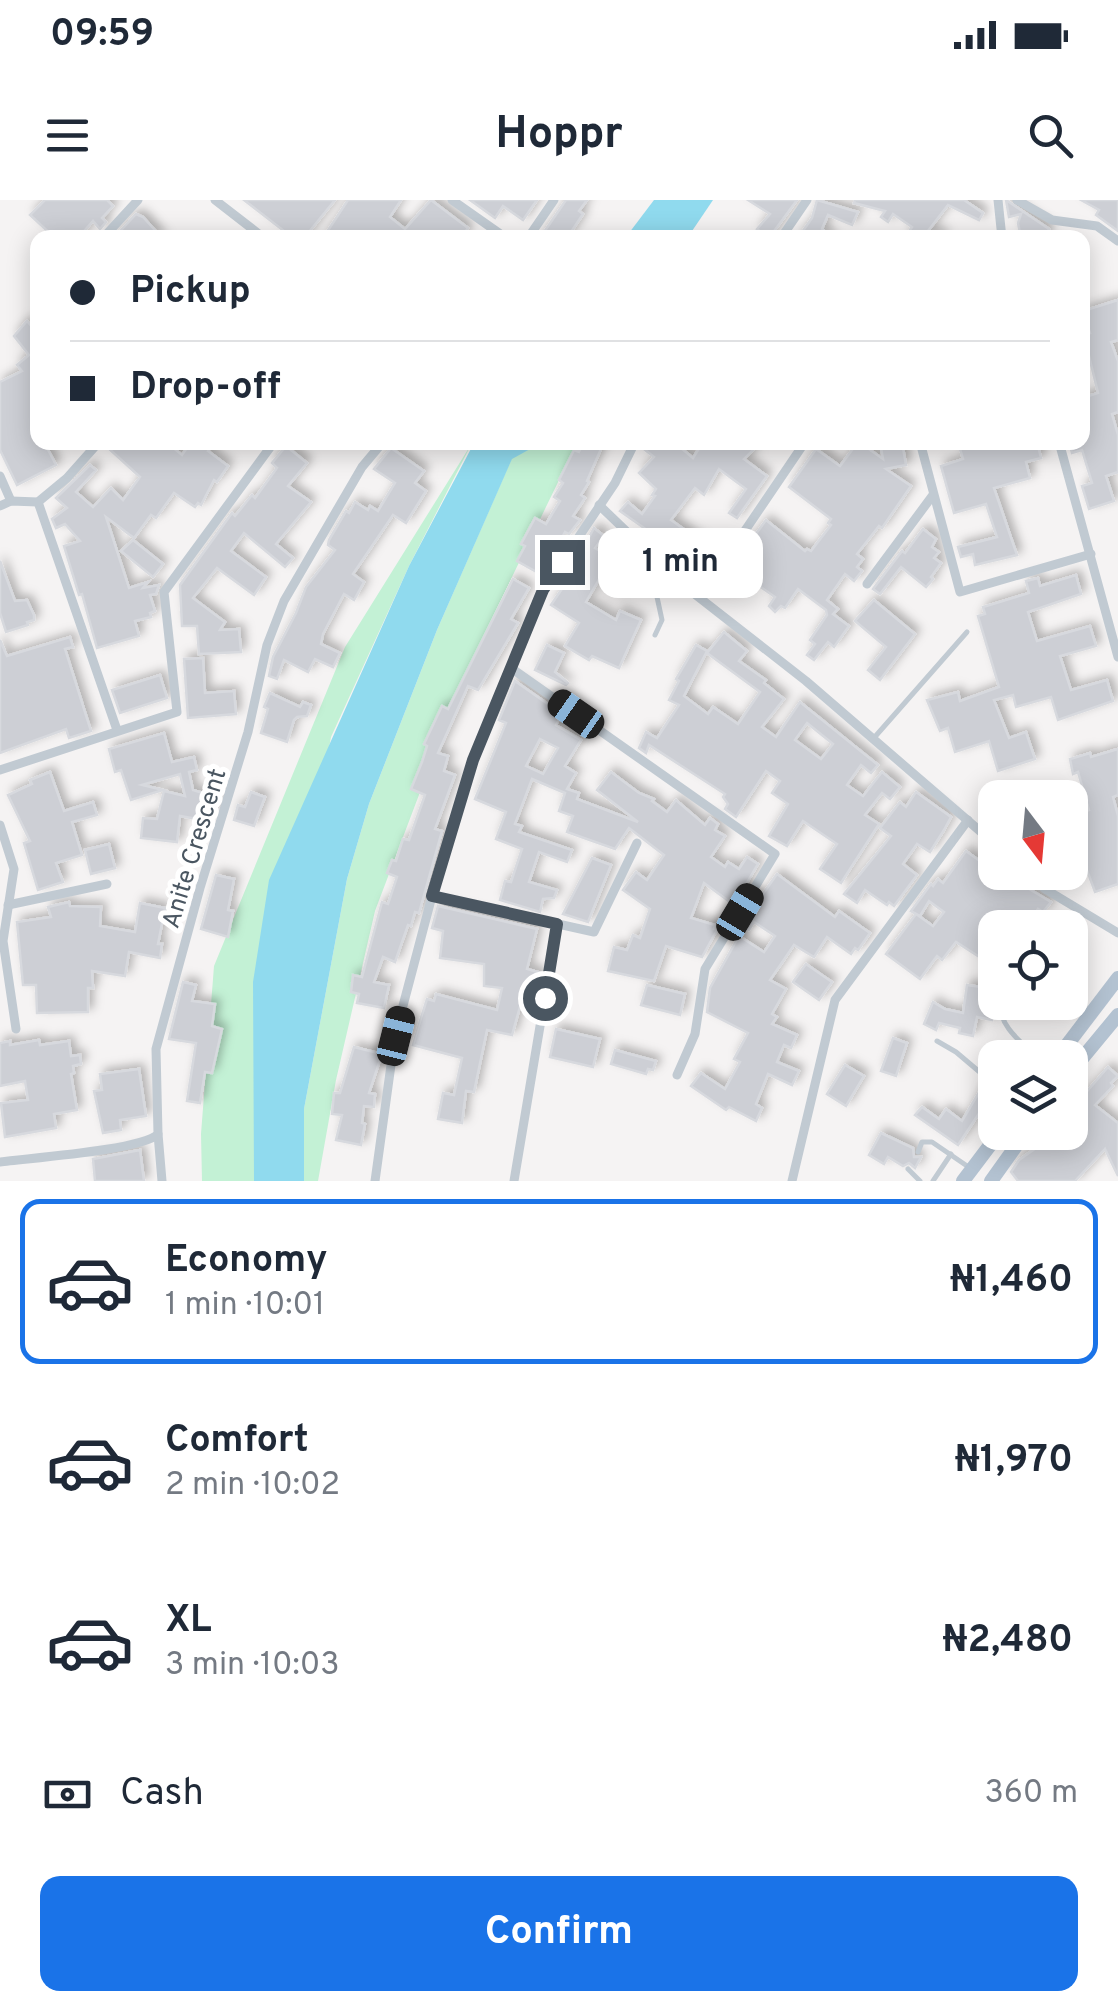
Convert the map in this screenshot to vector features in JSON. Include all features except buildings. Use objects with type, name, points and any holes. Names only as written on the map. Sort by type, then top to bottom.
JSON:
[{"type":"main road","points":[[1071,1040],[1118,978]]},
{"type":"main road","points":[[1088,1051],[1118,1014]]},
{"type":"main road","points":[[967,1175],[986,1150]]},
{"type":"main road","points":[[991,1181],[1013,1150]]},
{"type":"street","points":[[110,230],[138,200]]},
{"type":"street","points":[[215,200],[251,230]]},
{"type":"street","points":[[452,200],[495,230]]},
{"type":"street","points":[[533,230],[554,200]]},
{"type":"street","points":[[786,230],[806,200]]},
{"type":"street","points":[[998,200],[1001,230]]},
{"type":"street","points":[[1017,200],[1052,220],[1097,226],[1118,241]]},
{"type":"street","points":[[0,506],[12,501],[38,502],[91,450]]},
{"type":"street","points":[[0,770],[177,712],[164,592],[268,450]]},
{"type":"street","name":"Anite Crescent","points":[[162,1181],[156,1049],[248,732],[267,645],[284,602],[362,466],[376,450]]},
{"type":"street","points":[[375,1181],[396,1036],[473,760],[543,590],[614,483],[631,450]]},
{"type":"street","points":[[700,597],[800,450]]},
{"type":"street","points":[[922,450],[960,592],[1091,554]]},
{"type":"street","points":[[1062,450],[1118,656]]},
{"type":"street","points":[[0,476],[12,501]]},
{"type":"street","points":[[867,584],[933,494]]},
{"type":"street","points":[[38,502],[117,730]]},
{"type":"street","points":[[598,505],[678,581],[806,682],[978,829]]},
{"type":"street","points":[[511,668],[775,854],[705,969],[695,1034],[677,1075]]},
{"type":"street","points":[[792,1181],[835,1000],[968,820]]},
{"type":"street","points":[[0,825],[14,868],[3,941],[16,1029]]},
{"type":"street","points":[[432,896],[594,932],[637,843]]},
{"type":"street","points":[[8,905],[107,884]]},
{"type":"street","points":[[1047,890],[1118,933]]},
{"type":"street","points":[[514,1181],[557,924]]},
{"type":"street","points":[[0,1162],[109,1148],[152,1140],[158,1134]]},
{"type":"lane","points":[[655,635],[662,620],[657,598],[678,581]]},
{"type":"lane","points":[[872,740],[967,632]]},
{"type":"lane","points":[[1003,1020],[1021,1040]]},
{"type":"lane","points":[[937,1041],[978,1071]]},
{"type":"lane","points":[[918,1152],[926,1140],[951,1154],[967,1175]]},
{"type":"lane","points":[[933,1181],[951,1154]]},
{"type":"lane","points":[[908,1169],[920,1181]]},
{"type":"green space","points":[[468,450],[409,566],[331,737],[254,1181],[202,1181],[201,1134],[214,966],[345,647]]},
{"type":"green space","points":[[527,450],[574,450],[464,676],[375,911],[336,1080],[318,1181],[304,1181],[304,1109],[347,879],[369,804],[437,630],[512,458]]},
{"type":"water","points":[[654,200],[713,200],[693,230],[631,230]]},
{"type":"water","points":[[470,450],[528,450],[512,459],[437,630],[369,804],[347,879],[304,1109],[304,1181],[254,1181],[253,982],[269,880],[409,566]]},
{"type":"route","points":[[545,998],[557,924],[432,896],[473,760],[543,590],[562,562]]}]
